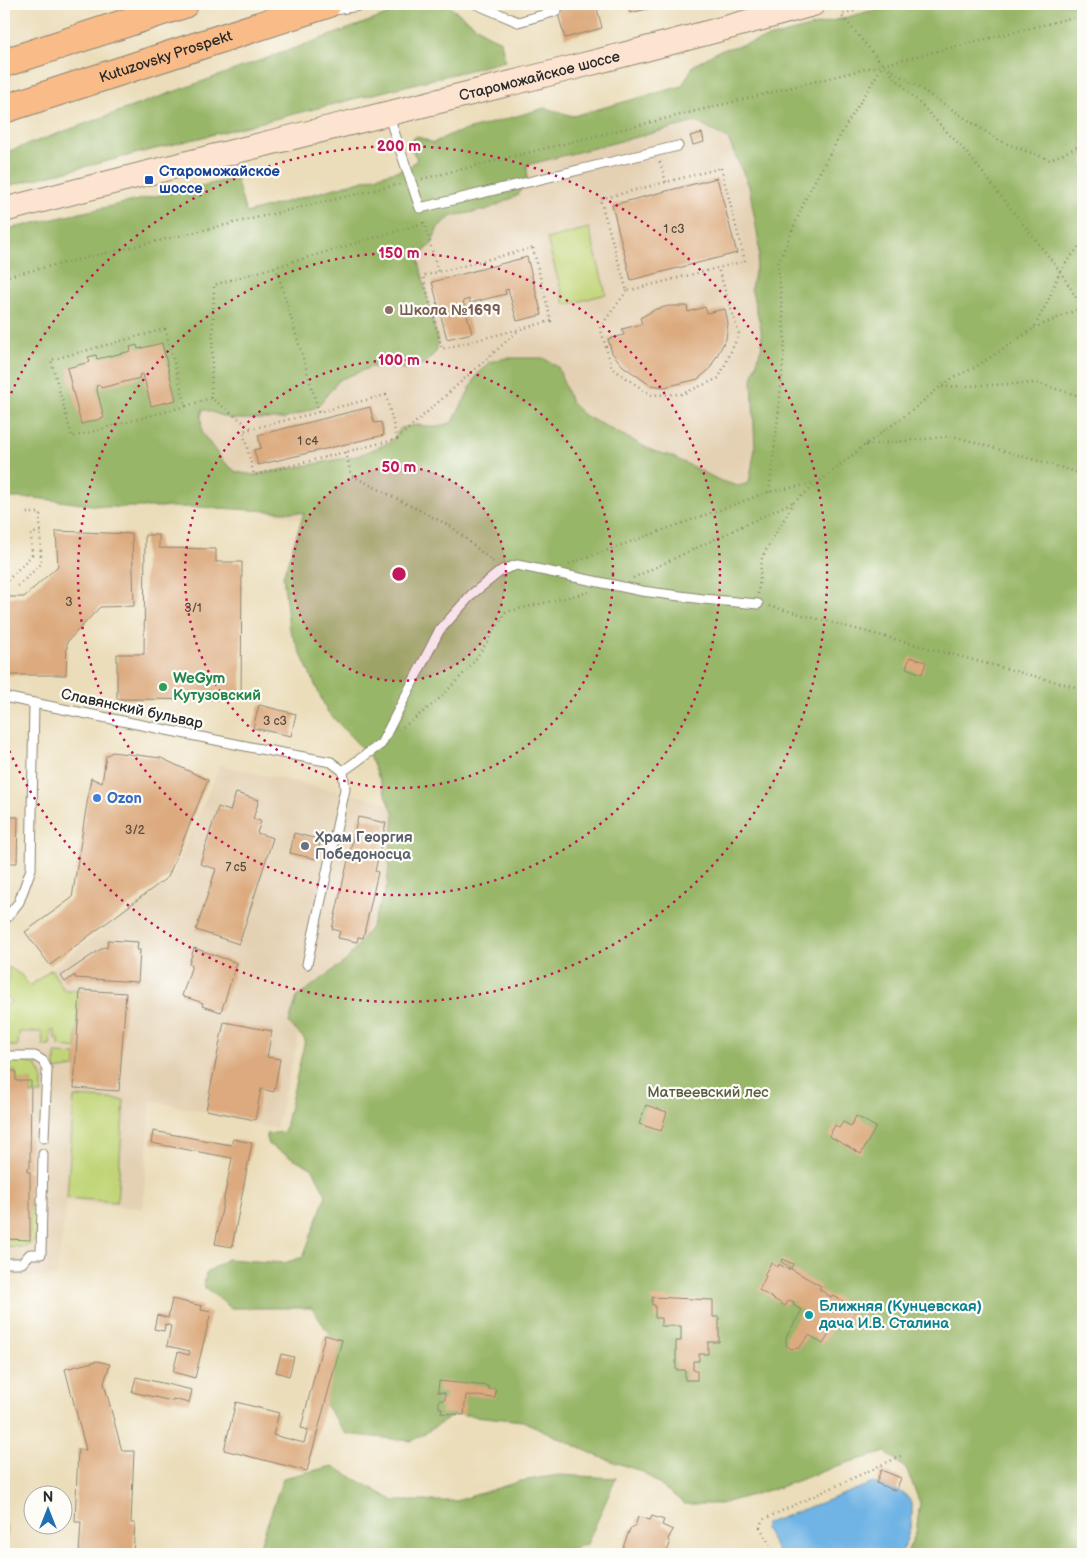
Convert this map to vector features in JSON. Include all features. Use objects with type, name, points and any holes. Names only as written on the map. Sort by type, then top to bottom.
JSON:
[{"type":"main road","points":[[4,63],[184,4]]},
{"type":"main road","name":"Kutuzovsky Prospekt","points":[[4,109],[327,4]]},
{"type":"main road","name":"Староможайское шоссе","points":[[4,210],[148,172],[689,39],[813,4]]},
{"type":"lane","points":[[272,22],[369,4]]},
{"type":"lane","points":[[476,4],[518,22],[557,11]]},
{"type":"lane","points":[[388,114],[420,208],[678,146]]},
{"type":"lane","points":[[307,964],[346,789],[344,771],[381,744],[439,631],[472,594],[502,570],[517,565],[616,586],[703,599],[758,604]]},
{"type":"lane","name":"Славянский бульвар","points":[[4,697],[332,762],[344,771]]},
{"type":"lane","points":[[4,921],[19,902],[31,869],[34,703]]},
{"type":"lane","points":[[4,1056],[35,1056],[43,1061],[47,1069],[44,1138]]},
{"type":"lane","points":[[4,1263],[22,1263],[30,1254],[41,1254],[43,1154]]},
{"type":"path","points":[[381,744],[436,702],[472,665],[506,612],[616,586],[794,502],[864,445],[954,377],[974,368],[1033,329],[1082,308],[1060,271],[967,152],[883,65],[843,17],[842,14],[855,11],[854,7]]},
{"type":"path","points":[[4,277],[411,182],[1083,15]]},
{"type":"path","points":[[883,65],[1000,141],[1050,160],[1083,144]]},
{"type":"path","points":[[769,492],[785,341],[778,264],[808,193],[883,65]]},
{"type":"path","points":[[656,151],[666,182]]},
{"type":"path","points":[[627,291],[600,200],[721,168],[746,261],[718,268],[627,291],[600,327],[612,368],[651,394],[682,394],[719,378],[739,334],[718,268]]},
{"type":"path","points":[[420,208],[438,272]]},
{"type":"path","points":[[211,398],[214,285],[424,223]]},
{"type":"path","points":[[1033,329],[1048,301],[1060,271],[1083,242]]},
{"type":"path","points":[[533,248],[551,321],[442,348],[423,276],[438,272],[533,248]]},
{"type":"path","points":[[276,267],[319,412]]},
{"type":"path","points":[[186,406],[165,329],[51,360],[72,438],[186,406],[211,398]]},
{"type":"path","points":[[397,439],[386,395],[243,431],[254,475],[397,439],[520,329]]},
{"type":"path","points":[[940,387],[1036,383],[1083,397]]},
{"type":"path","points":[[211,398],[252,429]]},
{"type":"path","points":[[864,445],[953,436],[1083,474]]},
{"type":"path","points":[[346,452],[351,475],[452,527],[502,570]]},
{"type":"path","points":[[549,572],[769,492],[816,483]]},
{"type":"path","points":[[794,502],[762,557],[758,604],[1083,689]]},
{"type":"path","points":[[18,586],[41,564],[40,513],[24,513]]},
{"type":"path","points":[[4,584],[32,555],[31,534],[41,531]]},
{"type":"path","points":[[775,1554],[760,1528],[762,1520],[903,1454]]},
{"type":"shaded area","name":"Школа №1699","points":[[835,82],[763,483],[544,554],[318,523],[57,467],[4,284]]},
{"type":"shaded area","points":[[220,765],[412,808],[377,958],[307,1001],[276,1129],[151,1100],[143,1209],[66,1202],[57,1277],[4,1276],[4,1007],[51,969],[171,879]]},
{"type":"green space","points":[[417,4],[446,4],[488,35],[501,41],[505,61],[4,187],[4,153]]},
{"type":"green space","name":"Матвеевский лес","points":[[897,4],[1083,4],[1083,1554],[906,1554],[916,1533],[920,1503],[907,1470],[886,1452],[843,1464],[780,1487],[720,1504],[685,1504],[643,1472],[597,1456],[523,1421],[456,1414],[412,1441],[346,1434],[320,1398],[335,1343],[312,1308],[231,1308],[204,1287],[206,1273],[227,1259],[284,1263],[303,1257],[326,1195],[313,1169],[269,1145],[266,1134],[284,1132],[305,1040],[289,1023],[297,997],[347,960],[371,927],[387,887],[394,814],[370,757],[327,711],[289,628],[283,576],[304,513],[200,507],[107,507],[35,498],[4,498],[4,230],[236,178],[246,213],[410,167],[417,159],[408,143],[417,136],[433,143],[449,135],[545,108],[573,116],[682,86],[693,66],[718,51]],"holes":[[[696,122],[728,139],[749,186],[758,237],[759,255],[751,288],[761,328],[762,345],[752,379],[755,449],[749,483],[738,486],[721,481],[671,456],[653,451],[582,414],[570,400],[558,367],[543,358],[506,358],[489,362],[477,375],[453,422],[436,427],[418,425],[401,428],[391,442],[357,456],[254,475],[236,472],[223,461],[202,433],[201,416],[203,409],[231,419],[284,419],[317,407],[339,380],[371,367],[406,369],[424,364],[436,352],[438,343],[418,257],[432,244],[438,227],[452,216],[486,210],[517,196],[527,180],[527,165]]]},
{"type":"green space","points":[[589,228],[606,294],[565,305],[547,239]]},
{"type":"green space","points":[[9,967],[21,975],[30,986],[51,969],[64,990],[80,990],[76,1049],[59,1046],[59,1039],[55,1039],[55,1031],[51,1031],[50,1046],[43,1046],[42,1032],[19,1032],[18,1046],[4,1046],[4,1007],[11,1002],[4,996],[4,985],[8,984]]},
{"type":"green space","points":[[55,1054],[76,1055],[75,1067],[55,1070]]},
{"type":"green space","points":[[4,1061],[23,1061],[36,1065],[42,1076],[42,1094],[31,1094],[31,1081],[16,1081],[16,1071],[4,1071]]},
{"type":"green space","points":[[74,1097],[124,1100],[117,1202],[67,1198]]},
{"type":"green space","points":[[30,1199],[37,1200],[36,1240],[26,1247],[4,1246],[4,1239],[30,1239]]},
{"type":"green space","points":[[333,1466],[394,1501],[456,1501],[521,1481],[558,1475],[616,1478],[587,1544],[552,1554],[257,1554],[283,1478]]},
{"type":"water","points":[[873,1483],[904,1494],[912,1506],[911,1523],[901,1554],[779,1554],[765,1529],[765,1524]]},
{"type":"building","points":[[555,4],[596,4],[602,28],[565,38]]},
{"type":"building","points":[[628,4],[655,4],[656,7],[630,13]]},
{"type":"building","points":[[702,133],[704,142],[693,145],[690,136]]},
{"type":"building","points":[[717,178],[737,253],[631,280],[612,205]]},
{"type":"building","points":[[527,257],[542,315],[517,321],[508,289],[505,290],[506,294],[470,303],[469,299],[463,301],[472,333],[447,339],[432,282]]},
{"type":"building","points":[[669,306],[687,306],[688,312],[705,307],[707,313],[725,309],[728,323],[726,339],[709,370],[698,379],[665,387],[650,385],[623,366],[612,353],[608,339],[624,335],[622,329],[642,324],[640,318],[656,309]]},
{"type":"building","points":[[162,343],[176,400],[151,406],[143,374],[139,375],[140,378],[101,388],[100,385],[96,386],[104,418],[81,424],[67,368],[90,362],[88,357],[96,355],[97,359],[131,351],[130,347],[137,345],[138,349]]},
{"type":"building","points":[[370,407],[374,423],[381,422],[384,435],[258,465],[254,450],[261,448],[258,435]]},
{"type":"building","points":[[56,531],[132,534],[134,606],[100,607],[67,642],[66,675],[4,675],[4,597],[24,597],[58,566]]},
{"type":"building","points":[[145,535],[159,535],[159,548],[216,549],[216,562],[242,562],[241,700],[117,699],[117,654],[144,654]]},
{"type":"building","points":[[910,657],[926,662],[922,674],[906,668]]},
{"type":"building","points":[[259,705],[296,714],[291,736],[253,728]]},
{"type":"building","points":[[112,752],[161,758],[208,780],[168,877],[50,965],[25,932],[72,898],[91,778],[102,783],[106,756]]},
{"type":"building","points":[[236,793],[259,800],[253,819],[261,821],[257,833],[273,838],[239,944],[196,930],[216,869],[200,864],[218,807],[230,811]]},
{"type":"building","points":[[4,817],[18,817],[17,863],[4,863]]},
{"type":"building","points":[[358,817],[386,823],[375,871],[378,872],[363,938],[358,937],[357,942],[338,938],[340,931],[332,929]]},
{"type":"building","name":"Храм Георгия Победоносца","points":[[294,833],[321,840],[316,859],[290,853]]},
{"type":"building","points":[[108,940],[138,942],[137,950],[140,950],[138,982],[75,978],[75,975],[65,982],[61,976],[104,947],[107,948]]},
{"type":"building","points":[[194,948],[237,963],[221,1012],[202,1006],[203,1003],[182,996],[192,965],[189,964]]},
{"type":"building","points":[[80,990],[126,993],[119,1091],[74,1088]]},
{"type":"building","points":[[224,1022],[272,1031],[267,1057],[280,1059],[274,1092],[261,1089],[255,1120],[206,1110]]},
{"type":"building","points":[[4,1071],[16,1071],[16,1081],[31,1081],[30,1168],[27,1168],[27,1172],[30,1172],[30,1240],[4,1239]]},
{"type":"building","points":[[646,1105],[667,1112],[661,1131],[639,1124]]},
{"type":"building","points":[[856,1116],[876,1127],[861,1154],[829,1136],[835,1125],[839,1128],[843,1122],[851,1126]]},
{"type":"building","points":[[153,1131],[231,1145],[233,1139],[252,1143],[232,1247],[215,1244],[232,1158],[151,1143]]},
{"type":"building","points":[[782,1259],[793,1264],[791,1269],[821,1286],[819,1289],[831,1297],[832,1295],[857,1309],[845,1328],[836,1323],[823,1344],[809,1335],[799,1348],[792,1349],[788,1347],[786,1345],[786,1337],[802,1310],[793,1305],[794,1302],[789,1300],[785,1306],[759,1290],[766,1276],[764,1275],[771,1263],[778,1267],[779,1264],[789,1270],[790,1267],[781,1262]]},
{"type":"building","points":[[652,1297],[713,1300],[713,1317],[719,1317],[719,1342],[708,1342],[708,1354],[699,1354],[699,1361],[693,1361],[693,1370],[697,1370],[697,1380],[685,1380],[685,1370],[676,1370],[676,1341],[681,1341],[681,1326],[661,1326],[661,1318],[655,1318],[655,1305],[652,1305]]},
{"type":"building","points":[[172,1299],[202,1306],[201,1310],[211,1312],[195,1378],[173,1372],[178,1352],[189,1355],[190,1351],[167,1346],[171,1326],[165,1324],[164,1331],[154,1329],[157,1315],[168,1318]]},
{"type":"building","points":[[325,1335],[342,1340],[307,1471],[224,1450],[236,1402],[279,1413],[273,1435],[304,1443],[308,1430],[301,1428]]},
{"type":"building","points":[[281,1354],[294,1357],[289,1376],[276,1372]]},
{"type":"building","points":[[97,1361],[110,1364],[104,1383],[122,1451],[134,1451],[131,1523],[135,1523],[133,1554],[79,1554],[81,1522],[75,1522],[78,1449],[86,1450],[65,1369]]},
{"type":"building","points":[[136,1377],[192,1390],[189,1403],[132,1392]]},
{"type":"building","points":[[439,1381],[488,1386],[488,1389],[496,1389],[495,1398],[466,1395],[464,1415],[441,1413],[442,1408],[439,1408],[439,1400],[445,1400],[445,1393],[438,1392]]},
{"type":"building","points":[[881,1470],[901,1478],[896,1491],[876,1483]]},
{"type":"building","points":[[652,1516],[664,1520],[662,1525],[673,1530],[668,1539],[670,1544],[666,1554],[624,1554],[623,1547],[630,1529],[635,1526],[638,1517],[650,1520]]},
{"type":"building","points":[[4,1524],[7,1524],[7,1554],[4,1554]]},
{"type":"place","name":"Староможайское шоссе","points":[[149,180]]},
{"type":"place","name":"Школа №1699","points":[[389,310]]},
{"type":"place","name":"WeGym Кутузовский","points":[[163,687]]},
{"type":"place","name":"Ozon","points":[[97,798]]},
{"type":"place","name":"Храм Георгия Победоносца","points":[[305,846]]},
{"type":"place","name":"Ближняя (Кунцевская) дача И.В. Сталина","points":[[809,1315]]}]
